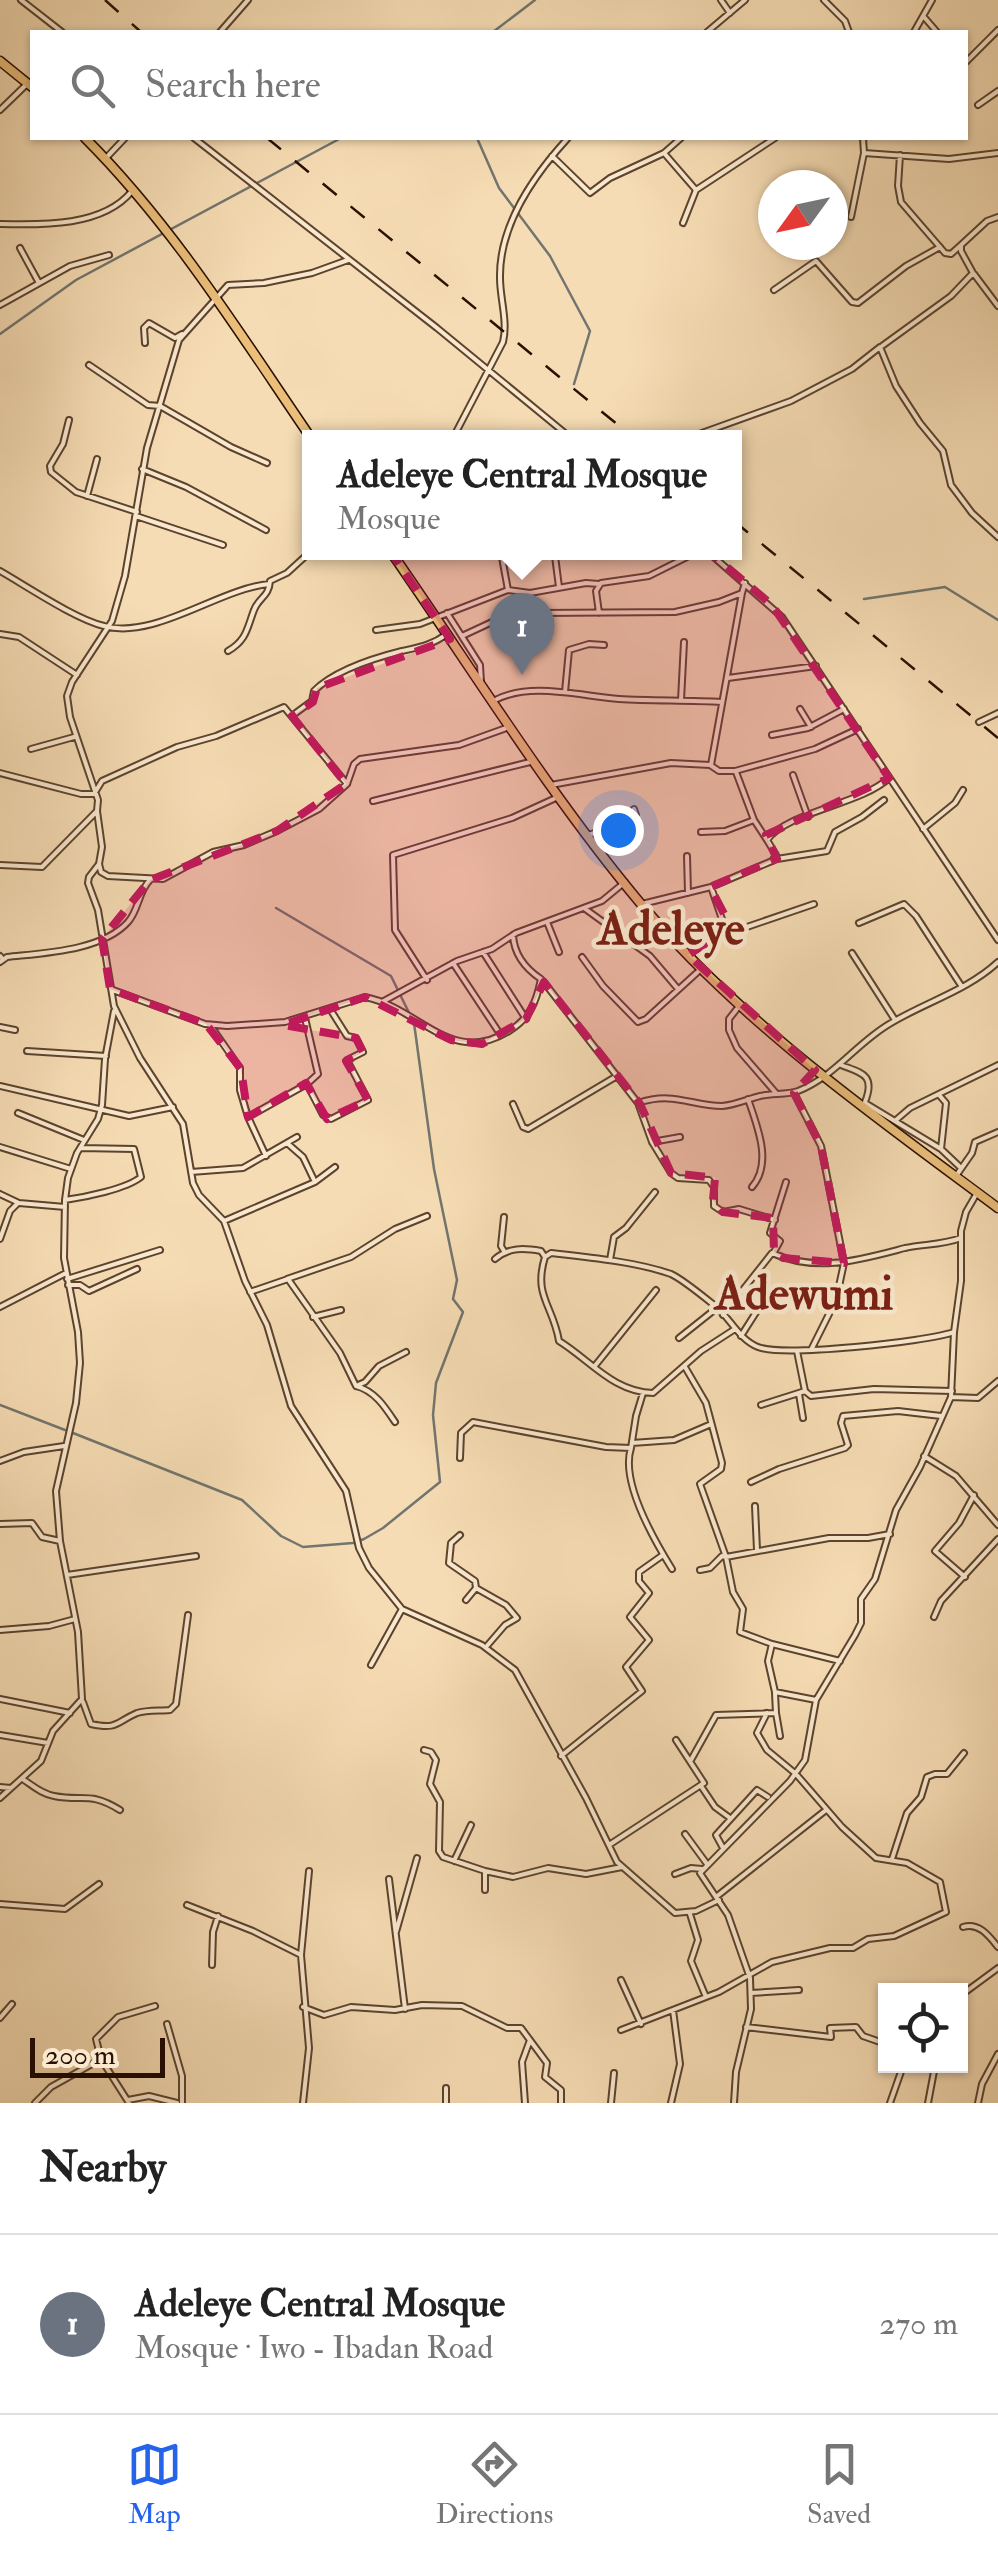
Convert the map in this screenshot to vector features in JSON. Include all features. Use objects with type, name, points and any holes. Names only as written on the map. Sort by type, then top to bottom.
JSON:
[{"type":"main road","points":[[0,60],[30,86]]},
{"type":"main road","points":[[87,140],[134,188],[176,240],[305,430]]},
{"type":"main road","points":[[396,560],[534,761],[642,904],[702,968],[815,1070],[958,1171],[998,1208]]},
{"type":"street","points":[[20,0],[59,30]]},
{"type":"street","points":[[222,30],[248,0]]},
{"type":"street","points":[[721,0],[730,13]]},
{"type":"street","points":[[709,30],[746,0]]},
{"type":"street","points":[[824,0],[845,21],[847,30]]},
{"type":"street","points":[[915,30],[932,0]]},
{"type":"street","points":[[923,16],[935,30]]},
{"type":"street","points":[[968,60],[998,30]]},
{"type":"street","points":[[0,110],[30,86]]},
{"type":"street","points":[[978,105],[998,91]]},
{"type":"street","points":[[106,158],[123,140]]},
{"type":"street","points":[[197,140],[561,430]]},
{"type":"street","points":[[458,430],[490,372],[506,332],[500,278],[502,252],[515,214],[566,140]]},
{"type":"street","points":[[552,156],[590,193],[610,178],[664,153],[679,140]]},
{"type":"street","points":[[683,223],[696,190],[772,140]]},
{"type":"street","points":[[851,216],[864,154],[863,140]]},
{"type":"street","points":[[664,153],[696,190]]},
{"type":"street","points":[[864,154],[962,159],[998,153]]},
{"type":"street","points":[[900,155],[901,202],[949,255],[998,216]]},
{"type":"street","points":[[0,224],[72,221],[105,210],[134,188]]},
{"type":"street","points":[[961,245],[973,273],[998,306]]},
{"type":"street","points":[[20,248],[39,284]]},
{"type":"street","points":[[774,290],[816,261],[852,302],[858,303],[906,266],[940,248]]},
{"type":"street","points":[[0,305],[70,266],[109,255]]},
{"type":"street","points":[[145,342],[144,328],[149,322],[165,335],[175,338],[182,334],[228,285],[264,283],[348,260]]},
{"type":"street","points":[[711,430],[785,404],[852,368],[950,296],[973,273]]},
{"type":"street","points":[[991,297],[998,294]]},
{"type":"street","points":[[182,334],[142,469],[125,576],[110,628],[69,689],[67,703],[98,800],[103,874],[150,880],[171,876],[212,852],[244,846],[320,809],[347,784],[360,758],[459,745],[510,727]]},
{"type":"street","points":[[880,347],[896,386],[943,451],[951,485],[972,513],[998,537]]},
{"type":"street","points":[[89,365],[148,405],[160,406],[231,447],[268,463]]},
{"type":"street","points":[[69,420],[50,470],[70,488],[223,545]]},
{"type":"street","points":[[87,496],[98,459]]},
{"type":"street","points":[[142,469],[186,487],[266,530]]},
{"type":"street","points":[[0,572],[110,628],[150,624],[248,587],[269,584],[302,560]]},
{"type":"street","points":[[502,560],[508,590]]},
{"type":"street","points":[[556,560],[560,587]]},
{"type":"street","points":[[376,630],[420,624],[508,590],[530,592],[649,576],[681,560]]},
{"type":"street","points":[[718,560],[782,616],[998,940]]},
{"type":"street","points":[[710,765],[746,583]]},
{"type":"street","points":[[228,651],[243,640],[256,606],[268,596],[269,584]]},
{"type":"street","points":[[599,584],[599,613]]},
{"type":"street","points":[[462,636],[506,616],[676,612],[742,593]]},
{"type":"street","points":[[447,613],[480,665],[481,682]]},
{"type":"street","points":[[0,634],[19,637],[77,675]]},
{"type":"street","points":[[292,716],[312,701],[314,691],[330,679],[398,652],[433,644],[447,634]]},
{"type":"street","points":[[682,700],[684,642]]},
{"type":"street","points":[[565,692],[569,650],[589,644],[604,645]]},
{"type":"street","points":[[728,678],[816,666]]},
{"type":"street","points":[[494,700],[508,694],[565,692],[722,702]]},
{"type":"street","points":[[94,794],[102,781],[281,708],[292,716],[347,784]]},
{"type":"street","points":[[800,709],[811,727]]},
{"type":"street","points":[[772,735],[811,727],[844,709]]},
{"type":"street","points":[[979,722],[998,713]]},
{"type":"street","points":[[551,784],[665,763],[710,765],[719,771],[735,771],[784,760],[858,728]]},
{"type":"street","points":[[31,749],[76,736]]},
{"type":"street","points":[[373,801],[534,761]]},
{"type":"street","points":[[735,771],[754,820],[777,859]]},
{"type":"street","points":[[0,773],[94,794]]},
{"type":"street","points":[[793,775],[808,817]]},
{"type":"street","points":[[767,840],[776,831],[877,789],[889,778]]},
{"type":"street","points":[[923,829],[956,803],[963,790]]},
{"type":"street","points":[[427,980],[395,930],[393,855],[512,818],[559,796]]},
{"type":"street","points":[[642,904],[712,887],[777,859],[827,851],[834,834],[884,800]]},
{"type":"street","points":[[588,835],[632,821],[634,809]]},
{"type":"street","points":[[0,865],[42,868],[98,811]]},
{"type":"street","points":[[701,832],[724,831],[754,820]]},
{"type":"street","points":[[687,856],[688,893]]},
{"type":"street","points":[[100,864],[89,876],[88,884],[98,910],[114,1006],[140,1058],[183,1124],[199,1195],[224,1221],[267,1326],[292,1406],[346,1491],[357,1542],[370,1568],[402,1609],[486,1647],[515,1670],[622,1867],[668,1910],[689,1912],[718,1899],[827,1809]]},
{"type":"street","points":[[1,958],[102,939],[127,924],[141,890],[150,880]]},
{"type":"street","points":[[382,1002],[512,935],[602,901],[624,882]]},
{"type":"street","points":[[712,887],[723,922],[731,928]]},
{"type":"street","points":[[689,954],[731,928],[744,928],[814,904]]},
{"type":"street","points":[[859,922],[904,904],[962,986]]},
{"type":"street","points":[[584,907],[650,956],[678,989]]},
{"type":"street","points":[[548,922],[559,952]]},
{"type":"street","points":[[512,935],[524,962],[638,1103],[652,1142],[671,1173],[678,1178],[709,1180],[714,1188],[714,1206],[723,1212],[739,1210],[775,1220]]},
{"type":"street","points":[[483,952],[526,1019]]},
{"type":"street","points":[[852,952],[895,1020]]},
{"type":"street","points":[[582,958],[638,1022],[702,968]]},
{"type":"street","points":[[638,1103],[656,1098],[686,1098],[724,1106],[794,1092],[825,1078],[845,1057],[895,1020],[976,980],[998,962]]},
{"type":"street","points":[[453,963],[501,1036]]},
{"type":"street","points":[[110,990],[210,1025],[285,1022],[360,998],[382,1002],[456,1042],[482,1044],[526,1019],[542,980]]},
{"type":"street","points":[[740,1004],[729,1019],[731,1038],[776,1093]]},
{"type":"street","points":[[114,1006],[98,1119],[71,1168],[65,1204],[67,1279],[80,1362],[56,1491],[82,1699],[92,1724],[117,1726],[138,1713],[170,1710],[176,1704],[188,1615]]},
{"type":"street","points":[[307,1084],[328,1119],[368,1100],[348,1060],[363,1052],[356,1038],[346,1036],[330,1009]]},
{"type":"street","points":[[248,1117],[318,1074],[305,1018]]},
{"type":"street","points":[[210,1025],[240,1068],[240,1090],[266,1156]]},
{"type":"street","points":[[0,1027],[15,1030]]},
{"type":"street","points":[[26,1051],[106,1056]]},
{"type":"street","points":[[841,1064],[858,1069],[867,1080],[864,1105],[896,1120],[941,1150],[958,1171],[972,1153],[974,1142],[998,1132]]},
{"type":"street","points":[[896,1120],[910,1108],[998,1065]]},
{"type":"street","points":[[810,1085],[815,1070]]},
{"type":"street","points":[[513,1104],[528,1129],[617,1076]]},
{"type":"street","points":[[0,1086],[128,1116],[173,1107]]},
{"type":"street","points":[[794,1092],[822,1146],[844,1263],[836,1300],[811,1350]]},
{"type":"street","points":[[938,1095],[946,1103],[941,1150]]},
{"type":"street","points":[[748,1099],[762,1154],[760,1171],[752,1186]]},
{"type":"street","points":[[18,1114],[84,1140]]},
{"type":"street","points":[[652,1142],[680,1136]]},
{"type":"street","points":[[191,1172],[243,1168],[297,1137]]},
{"type":"street","points":[[287,1142],[302,1157],[315,1182]]},
{"type":"street","points":[[0,1147],[71,1168]]},
{"type":"street","points":[[0,1194],[19,1203],[65,1204],[108,1192],[141,1177],[134,1149],[81,1148]]},
{"type":"street","points":[[224,1221],[315,1182],[336,1167]]},
{"type":"street","points":[[723,1315],[780,1241],[770,1233],[786,1182]]},
{"type":"street","points":[[610,1260],[614,1237],[655,1192]]},
{"type":"street","points":[[734,2103],[750,1993],[749,1973],[728,1914],[701,1876],[704,1867],[796,1774],[806,1756],[816,1700],[861,1623],[861,1600],[875,1579],[896,1510],[952,1394],[954,1332],[962,1281],[962,1222],[977,1192]]},
{"type":"street","points":[[0,1239],[10,1211],[19,1203]]},
{"type":"street","points":[[250,1292],[351,1258],[396,1229],[426,1216]]},
{"type":"street","points":[[504,1217],[504,1251]]},
{"type":"street","points":[[774,1252],[810,1264],[844,1263],[910,1247],[938,1246],[961,1238]]},
{"type":"street","points":[[0,1307],[67,1279],[160,1250]]},
{"type":"street","points":[[495,1259],[504,1251],[541,1251],[545,1257],[539,1282],[558,1339],[612,1383],[643,1393],[653,1393],[701,1351],[735,1329]]},
{"type":"street","points":[[545,1257],[551,1254],[610,1260],[672,1274],[718,1308],[741,1336],[760,1348],[811,1350],[938,1338],[954,1332]]},
{"type":"street","points":[[67,1279],[89,1291],[137,1269]]},
{"type":"street","points":[[250,1292],[288,1280],[340,1353],[356,1386],[380,1401],[395,1422]]},
{"type":"street","points":[[594,1367],[656,1290]]},
{"type":"street","points":[[741,1336],[767,1294]]},
{"type":"street","points":[[679,1338],[718,1308]]},
{"type":"street","points":[[313,1316],[342,1310]]},
{"type":"street","points":[[797,1350],[803,1418]]},
{"type":"street","points":[[356,1386],[379,1366],[406,1352]]},
{"type":"street","points":[[685,1367],[706,1403],[722,1466],[700,1484],[726,1557],[733,1593],[743,1609],[740,1632],[841,1662]]},
{"type":"street","points":[[761,1406],[802,1392],[811,1396],[900,1388],[978,1398],[998,1381]]},
{"type":"street","points":[[643,1393],[628,1458],[636,1501],[672,1569]]},
{"type":"street","points":[[751,1482],[779,1468],[846,1448],[843,1416],[898,1410],[941,1416]]},
{"type":"street","points":[[460,1458],[461,1432],[473,1422],[606,1447],[674,1440],[711,1424]]},
{"type":"street","points":[[0,1461],[24,1452],[64,1446]]},
{"type":"street","points":[[924,1456],[946,1468],[974,1494],[998,1525]]},
{"type":"street","points":[[965,1577],[935,1551],[960,1523],[974,1494]]},
{"type":"street","points":[[756,1506],[758,1550]]},
{"type":"street","points":[[0,1524],[32,1523],[42,1537],[60,1542]]},
{"type":"street","points":[[700,1570],[710,1568],[722,1556],[814,1539],[890,1534]]},
{"type":"street","points":[[460,1535],[452,1543],[449,1563],[475,1581],[476,1588],[466,1600]]},
{"type":"street","points":[[934,1617],[937,1605],[998,1539]]},
{"type":"street","points":[[67,1575],[196,1556]]},
{"type":"street","points":[[561,1756],[642,1692],[626,1667],[649,1640],[630,1617],[649,1593],[639,1581],[639,1572],[663,1556]]},
{"type":"street","points":[[476,1588],[506,1605],[517,1618],[505,1625],[486,1647]]},
{"type":"street","points":[[371,1665],[402,1609]]},
{"type":"street","points":[[0,1630],[49,1626],[75,1619]]},
{"type":"street","points":[[772,1644],[768,1661],[780,1736]]},
{"type":"street","points":[[775,1692],[816,1700]]},
{"type":"street","points":[[0,1699],[70,1713]]},
{"type":"street","points":[[0,1798],[41,1761],[53,1730],[82,1699]]},
{"type":"street","points":[[621,2030],[706,1997],[772,1962],[830,1948],[853,1948],[868,1939],[894,1936],[946,1912],[940,1882],[907,1863],[876,1858],[796,1774],[767,1750],[758,1736],[767,1713]]},
{"type":"street","points":[[690,1762],[716,1715],[776,1713]]},
{"type":"street","points":[[0,1735],[48,1742]]},
{"type":"street","points":[[609,1845],[701,1786],[704,1781],[676,1740]]},
{"type":"street","points":[[424,1750],[436,1760],[430,1784],[440,1802],[439,1851],[454,1862],[513,1878],[548,1868],[586,1874],[622,1867]]},
{"type":"street","points":[[892,1859],[907,1814],[921,1797],[927,1777],[948,1774],[964,1753]]},
{"type":"street","points":[[24,1780],[56,1797],[101,1798],[120,1810]]},
{"type":"street","points":[[701,1786],[715,1806],[730,1818]]},
{"type":"street","points":[[0,1787],[11,1788]]},
{"type":"street","points":[[724,1848],[716,1835],[730,1818],[757,1790],[770,1799]]},
{"type":"street","points":[[454,1862],[471,1825]]},
{"type":"street","points":[[685,1834],[704,1867]]},
{"type":"street","points":[[395,1936],[417,1858]]},
{"type":"street","points":[[675,1874],[704,1867]]},
{"type":"street","points":[[303,2103],[309,2048],[300,1956],[309,1871]]},
{"type":"street","points":[[485,1871],[485,1890]]},
{"type":"street","points":[[389,1879],[406,2008]]},
{"type":"street","points":[[0,1904],[65,1908],[99,1884]]},
{"type":"street","points":[[188,1905],[300,1956]]},
{"type":"street","points":[[689,1912],[698,1940],[691,1956],[692,1965],[706,1997]]},
{"type":"street","points":[[212,1966],[213,1932],[218,1916]]},
{"type":"street","points":[[963,1927],[981,1929],[998,1947]]},
{"type":"street","points":[[968,1990],[998,1968]]},
{"type":"street","points":[[621,1980],[641,2024]]},
{"type":"street","points":[[750,1993],[799,1990]]},
{"type":"street","points":[[0,2018],[12,2004]]},
{"type":"street","points":[[156,2006],[126,2013],[110,2022],[96,2039],[102,2059],[128,2101],[149,2096],[180,2103],[182,2076],[167,2024]]},
{"type":"street","points":[[303,2007],[324,2015],[350,2006],[462,2006],[507,2028],[521,2028],[547,2062],[545,2077],[562,2090],[561,2103]]},
{"type":"street","points":[[671,2103],[680,2064],[673,2010]]},
{"type":"street","points":[[746,2027],[830,2038],[830,2028],[856,2027],[864,2036],[878,2041]]},
{"type":"street","points":[[526,2103],[522,2062],[530,2040]]},
{"type":"street","points":[[978,2103],[984,2079],[998,2054]]},
{"type":"street","points":[[35,2103],[52,2087],[102,2059]]},
{"type":"street","points":[[612,2103],[614,2073]]},
{"type":"street","points":[[890,2103],[901,2073]]},
{"type":"street","points":[[928,2103],[934,2073]]},
{"type":"street","points":[[446,2088],[446,2103]]},
{"type":"highlighted area","points":[[605,464],[772,605],[889,778],[766,835],[777,859],[710,887],[731,927],[688,955],[815,1070],[794,1093],[821,1146],[844,1263],[783,1258],[774,1252],[773,1218],[723,1212],[713,1200],[715,1178],[671,1173],[640,1104],[544,982],[526,1019],[482,1044],[451,1040],[365,997],[283,1025],[356,1038],[363,1052],[346,1061],[368,1100],[327,1119],[306,1083],[248,1117],[241,1069],[206,1024],[110,989],[102,939],[150,880],[277,831],[346,784],[292,716],[313,702],[317,688],[450,639],[383,541],[540,507]]},
{"type":"waterway","points":[[496,30],[535,0]]},
{"type":"waterway","points":[[0,334],[76,280],[337,140]]},
{"type":"waterway","points":[[478,140],[499,188],[550,256],[590,331],[574,384]]},
{"type":"waterway","points":[[864,599],[945,587],[998,620]]},
{"type":"waterway","points":[[73,1433],[242,1500],[281,1536],[303,1547],[364,1539],[440,1482],[433,1415],[436,1383],[463,1312],[453,1299],[457,1280],[434,1169],[414,1023],[391,976],[276,908]]},
{"type":"waterway","points":[[0,1405],[65,1430]]},
{"type":"railway","points":[[105,0],[139,30]]},
{"type":"railway","points":[[269,140],[624,430]]},
{"type":"railway","points":[[742,528],[998,738]]},
{"type":"place","name":"Adeleye Central Mosque","points":[[522,675]]},
{"type":"district","name":"Adeleye","points":[[671,927]]},
{"type":"district","name":"Adewumi","points":[[804,1292]]}]
